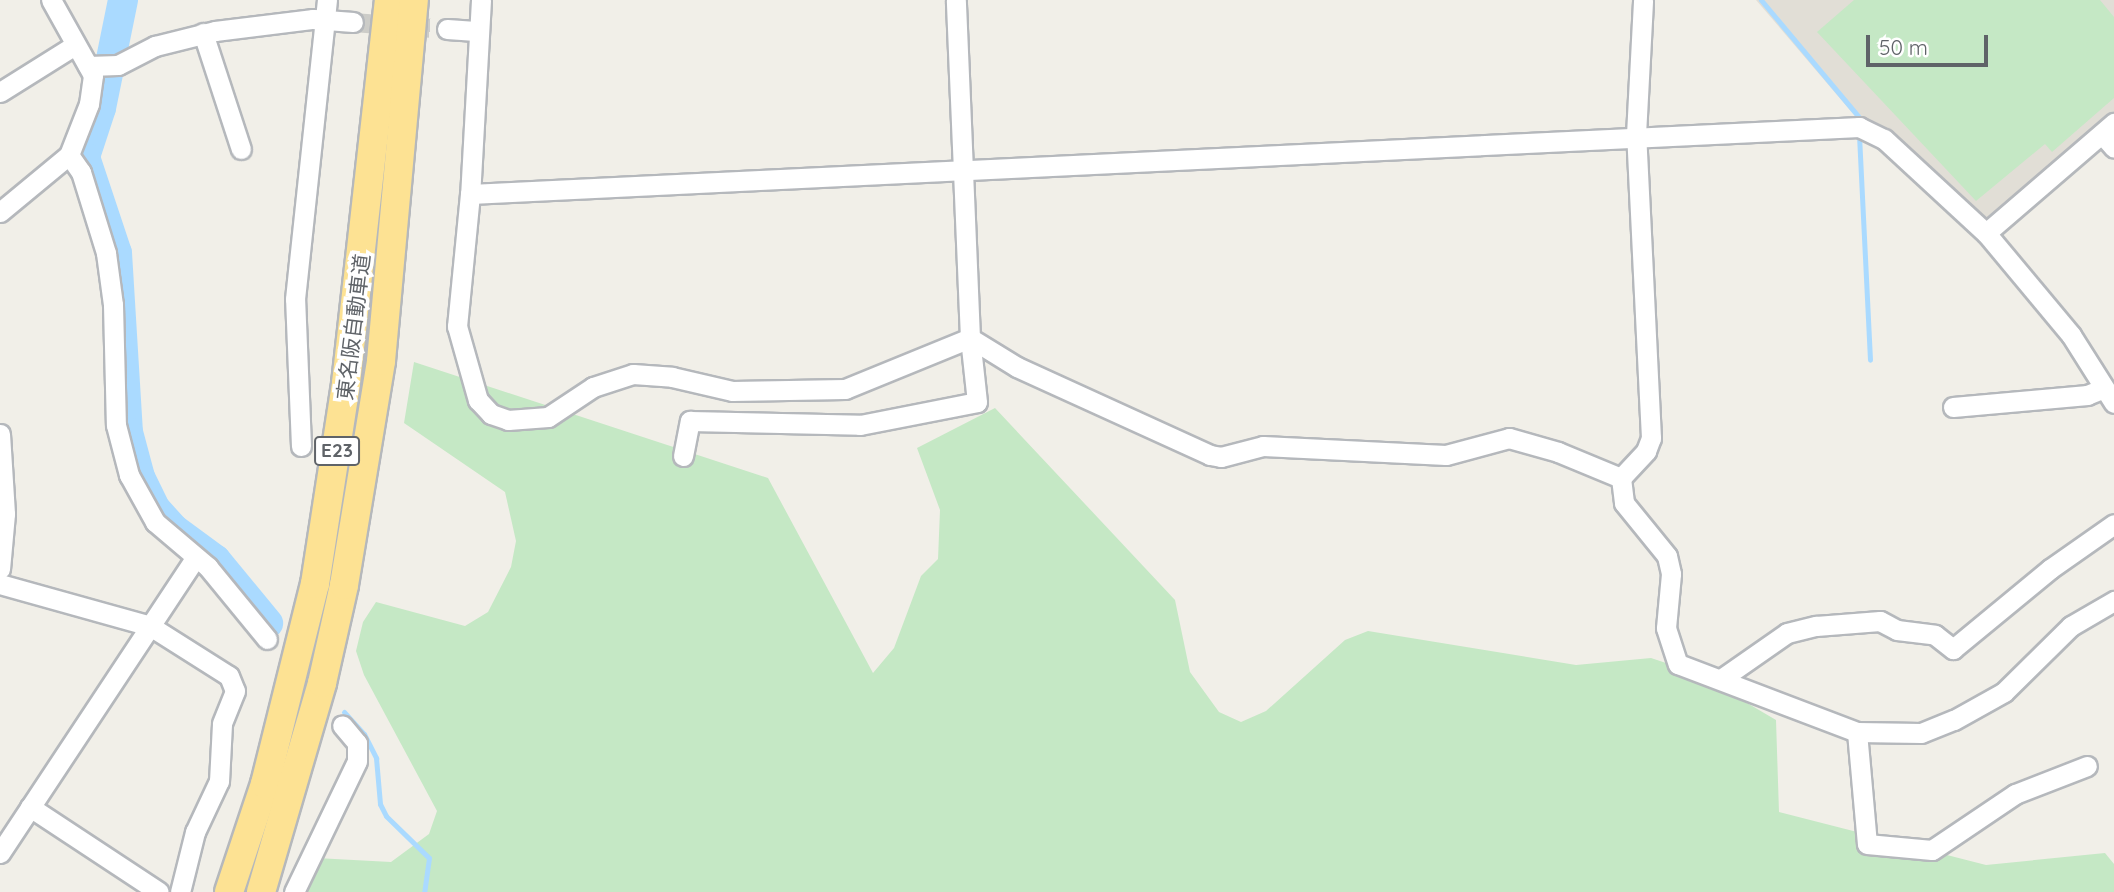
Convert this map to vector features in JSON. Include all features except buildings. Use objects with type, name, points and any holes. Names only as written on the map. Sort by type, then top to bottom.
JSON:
[{"type":"highway","name":"東名阪自動車道","points":[[229,892],[265,784],[316,584],[346,383],[389,0]]},
{"type":"highway","name":"東名阪自動車道","points":[[261,892],[322,683],[349,557],[381,361],[414,0]]},
{"type":"street","points":[[51,0],[75,45],[101,64]]},
{"type":"street","points":[[481,0],[470,194],[457,326],[478,400],[492,414],[522,420],[548,417],[593,387],[633,374],[682,378],[724,390],[845,389],[970,338]]},
{"type":"street","points":[[683,456],[690,421],[860,425],[977,402],[970,338],[956,0]]},
{"type":"street","points":[[1643,0],[1636,135],[1651,438],[1646,451],[1621,478],[1624,503],[1667,556],[1671,574],[1665,618],[1674,659],[1682,669],[1721,679],[1857,733],[1921,733],[1954,720],[2004,692],[2071,626],[2114,601]]},
{"type":"street","points":[[301,446],[295,299],[326,9]]},
{"type":"street","points":[[0,212],[69,155],[89,103],[93,75],[101,64],[203,33],[326,9],[353,22]]},
{"type":"street","points":[[447,29],[479,31]]},
{"type":"street","points":[[203,33],[241,149]]},
{"type":"street","points":[[0,92],[75,45]]},
{"type":"street","points":[[470,194],[1636,135],[1858,127],[1884,139],[1986,233],[2071,335],[2109,395]]},
{"type":"street","points":[[1986,233],[2110,135]]},
{"type":"street","points":[[69,155],[80,172],[106,253],[113,305],[116,425],[129,475],[147,512],[222,582],[267,639]]},
{"type":"street","points":[[970,338],[1017,367],[1210,455],[1222,457],[1263,446],[1446,455],[1509,438],[1551,449],[1621,478]]},
{"type":"street","points":[[770,390],[771,424]]},
{"type":"street","points":[[1954,407],[2109,395]]},
{"type":"street","points":[[0,434],[5,514],[0,569]]},
{"type":"street","points":[[1721,679],[1787,634],[1816,626],[1880,621],[1898,631],[1935,635],[1953,649],[2050,569],[2114,523]]},
{"type":"street","points":[[0,853],[195,558]]},
{"type":"street","points":[[0,584],[150,626],[229,676],[235,691],[222,724],[219,781],[195,832],[180,892]]},
{"type":"street","points":[[294,892],[357,761],[356,743],[342,725]]},
{"type":"street","points":[[1857,733],[1867,844],[1932,850],[2015,794],[2087,766]]},
{"type":"street","points":[[30,807],[159,892]]},
{"type":"shaded area","points":[[1756,0],[2114,0],[2114,117],[1986,225],[1861,123]]},
{"type":"green space","points":[[1854,0],[2100,0],[2114,17],[2114,98],[2052,152],[2045,144],[1976,201],[1817,32]]},
{"type":"green space","points":[[414,362],[768,478],[873,673],[894,648],[921,576],[938,559],[940,510],[917,448],[995,408],[1175,600],[1190,672],[1219,712],[1241,722],[1266,711],[1345,640],[1368,631],[1576,665],[1651,658],[1696,673],[1776,720],[1779,812],[1986,865],[2105,853],[2114,864],[2114,892],[302,892],[316,858],[391,862],[429,834],[437,811],[364,675],[356,651],[363,622],[376,602],[465,626],[488,612],[511,567],[516,541],[505,492],[404,423]]},
{"type":"waterway","points":[[123,0],[101,108],[85,157],[117,253],[128,432],[140,477],[155,508],[174,529],[216,560],[268,623]]},
{"type":"waterway","points":[[1761,0],[1862,121]]},
{"type":"waterway","points":[[1859,135],[1870,360]]},
{"type":"waterway","points":[[344,712],[364,734],[376,758],[380,804],[386,816],[429,858],[424,892]]},
{"type":"tunnel","points":[[353,22],[447,29]]}]
